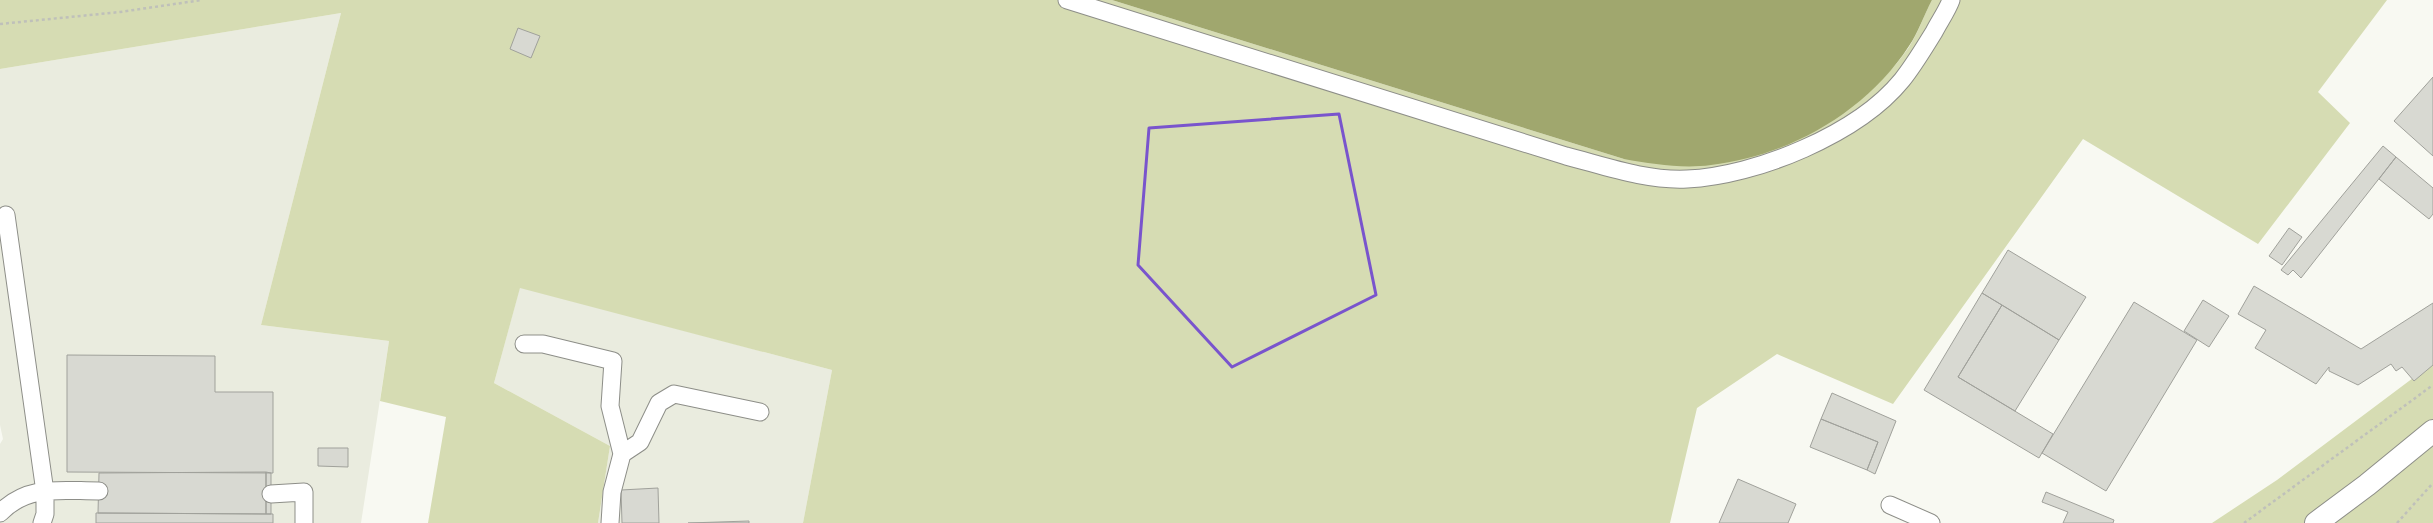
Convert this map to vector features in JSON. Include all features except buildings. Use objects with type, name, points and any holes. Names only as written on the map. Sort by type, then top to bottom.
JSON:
[{"type":"main road","points":[[2316,523],[2433,431]]},
{"type":"lane","points":[[1067,0],[1566,156],[1638,175],[1687,179],[1744,172],[1842,130],[1872,108],[1901,81],[1921,53],[1951,0]]},
{"type":"lane","points":[[6,215],[45,492],[42,523]]},
{"type":"lane","points":[[524,344],[543,344],[613,361],[610,406],[622,454],[612,492],[610,523]]},
{"type":"lane","points":[[622,454],[640,442],[659,403],[674,394],[760,412]]},
{"type":"lane","points":[[0,513],[18,497],[45,492],[98,491]]},
{"type":"lane","points":[[271,494],[304,492],[304,523]]},
{"type":"lane","points":[[1890,505],[1931,523]]},
{"type":"path","points":[[0,24],[120,12],[202,0]]},
{"type":"path","points":[[2244,523],[2433,385]]},
{"type":"path","points":[[2397,523],[2433,482]]},
{"type":"highlighted area","points":[[1339,114],[1376,295],[1232,367],[1138,265],[1149,128]]},
{"type":"shaded area","points":[[0,0],[1112,0],[1624,159],[1780,147],[1799,139],[1835,118],[1852,106],[1883,79],[1909,47],[1932,0],[2387,0],[2318,92],[2350,123],[2258,244],[2083,139],[1893,404],[1777,354],[1697,408],[1670,523],[803,523],[832,370],[520,288],[494,383],[610,446],[598,523],[428,523],[446,417],[380,401],[389,341],[261,325],[341,13],[0,69]]},
{"type":"shaded area","points":[[1112,0],[1932,0],[1912,41],[1891,70],[1871,91],[1848,110],[1823,127],[1797,141],[1769,152],[1740,160],[1711,165],[1679,166],[1624,159]]},
{"type":"shaded area","points":[[341,13],[261,325],[389,341],[361,523],[0,523],[0,444],[3,439],[0,425],[0,69]]},
{"type":"shaded area","points":[[520,287],[832,370],[803,523],[598,523],[610,446],[494,383]]},
{"type":"shaded area","points":[[2433,363],[2433,523],[2212,523],[2277,480]]}]
